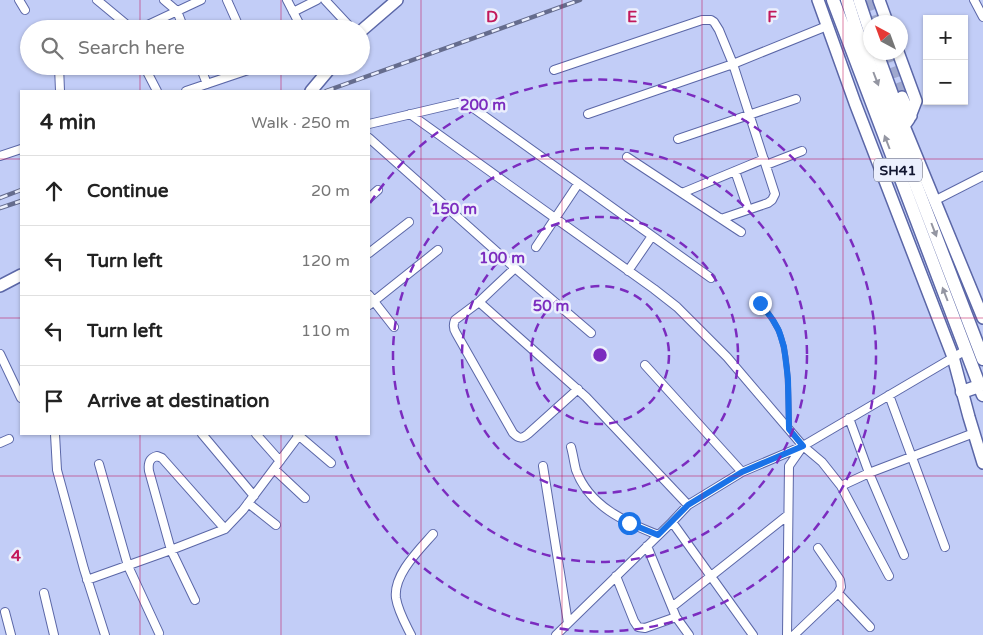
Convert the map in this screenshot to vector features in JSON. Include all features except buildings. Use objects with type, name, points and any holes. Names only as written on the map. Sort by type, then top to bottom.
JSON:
[{"type":"main road","name":"SH41","points":[[834,0],[972,340],[983,359]]},
{"type":"main road","name":"SH41","points":[[847,0],[972,340],[981,391]]},
{"type":"main road","points":[[962,392],[981,391]]},
{"type":"street","points":[[19,0],[25,10]]},
{"type":"street","points":[[97,0],[121,20]]},
{"type":"street","points":[[164,0],[177,11],[180,20]]},
{"type":"street","points":[[158,20],[201,0]]},
{"type":"street","points":[[227,0],[236,20]]},
{"type":"street","points":[[287,0],[297,20]]},
{"type":"street","points":[[293,12],[317,0]]},
{"type":"street","points":[[325,0],[344,20]]},
{"type":"street","points":[[370,23],[397,0]]},
{"type":"street","points":[[818,0],[861,120],[953,357],[983,463]]},
{"type":"street","points":[[859,0],[864,15]]},
{"type":"street","points":[[879,0],[884,15]]},
{"type":"street","points":[[978,3],[983,17]]},
{"type":"street","points":[[554,70],[702,20],[714,22],[720,30],[733,64],[774,188],[774,197],[768,203],[721,219]]},
{"type":"street","points":[[588,114],[733,64],[827,26]]},
{"type":"street","points":[[880,60],[904,126],[983,318]]},
{"type":"street","points":[[901,60],[916,101],[910,120],[904,126]]},
{"type":"street","points":[[59,75],[60,90]]},
{"type":"street","points":[[149,75],[156,90]]},
{"type":"street","points":[[204,75],[207,84]]},
{"type":"street","points":[[189,90],[234,75]]},
{"type":"street","points":[[312,90],[324,75]]},
{"type":"street","points":[[902,97],[911,116]]},
{"type":"street","points":[[678,139],[796,99]]},
{"type":"street","points":[[370,124],[458,103],[470,105],[711,278]]},
{"type":"street","points":[[410,114],[662,295],[683,314],[727,357],[803,446],[822,462],[841,486],[889,576]]},
{"type":"street","points":[[370,139],[515,268],[591,332]]},
{"type":"street","points":[[0,156],[20,148]]},
{"type":"street","points":[[682,193],[735,171],[802,151]]},
{"type":"street","points":[[627,157],[741,232]]},
{"type":"street","points":[[735,171],[748,209]]},
{"type":"street","points":[[934,201],[982,179]]},
{"type":"street","points":[[536,247],[578,184]]},
{"type":"street","points":[[370,197],[378,190]]},
{"type":"street","points":[[370,252],[408,222]]},
{"type":"street","points":[[628,271],[652,236]]},
{"type":"street","points":[[394,328],[370,300],[438,250]]},
{"type":"street","points":[[515,268],[456,320],[454,328],[517,437],[524,437],[528,434],[578,389]]},
{"type":"street","points":[[0,286],[20,276]]},
{"type":"street","points":[[478,302],[578,389],[688,505]]},
{"type":"street","points":[[556,635],[688,505],[742,472],[803,446],[953,357],[972,340]]},
{"type":"street","points":[[0,354],[20,396]]},
{"type":"street","points":[[645,365],[742,472]]},
{"type":"street","points":[[888,395],[945,547]]},
{"type":"street","points":[[849,418],[869,473],[904,555]]},
{"type":"street","points":[[841,486],[869,473],[974,433]]},
{"type":"street","points":[[55,435],[57,470],[87,580],[105,635]]},
{"type":"street","points":[[203,435],[254,496]]},
{"type":"street","points":[[257,435],[280,461]]},
{"type":"street","points":[[87,580],[225,530],[254,496],[298,435]]},
{"type":"street","points":[[300,435],[331,463]]},
{"type":"street","points":[[0,443],[9,439]]},
{"type":"street","points":[[787,635],[789,466],[803,446]]},
{"type":"street","points":[[571,447],[576,469],[584,485],[598,502],[615,516],[658,535]]},
{"type":"street","points":[[195,600],[171,550],[148,462],[157,456],[162,458],[225,530]]},
{"type":"street","points":[[99,464],[128,566],[159,633]]},
{"type":"street","points":[[544,466],[568,623]]},
{"type":"street","points":[[274,469],[305,498]]},
{"type":"street","points":[[248,503],[276,525]]},
{"type":"street","points":[[672,607],[788,514]]},
{"type":"street","points":[[672,522],[753,635]]},
{"type":"street","points":[[411,635],[399,610],[396,596],[398,581],[418,551],[433,534]]},
{"type":"street","points":[[646,546],[676,617],[689,635]]},
{"type":"street","points":[[794,635],[838,593],[841,587],[840,580],[818,548]]},
{"type":"street","points":[[616,576],[638,627],[645,628],[676,617]]},
{"type":"street","points":[[44,593],[54,635]]},
{"type":"street","points":[[838,593],[870,627]]},
{"type":"street","points":[[5,612],[11,635]]},
{"type":"lane","points":[[760,303],[779,331],[784,347],[788,379],[789,429]]},
{"type":"tunnel","points":[[868,0],[873,15]]},
{"type":"tunnel","points":[[889,60],[902,97]]},
{"type":"railway","points":[[329,90],[580,0]]},
{"type":"railway","points":[[0,198],[20,190]]},
{"type":"railway","points":[[0,208],[20,201]]},
{"type":"route","points":[[629,523],[658,535],[688,505],[742,472],[803,446],[789,429],[788,379],[784,347],[779,331],[760,303]]}]
